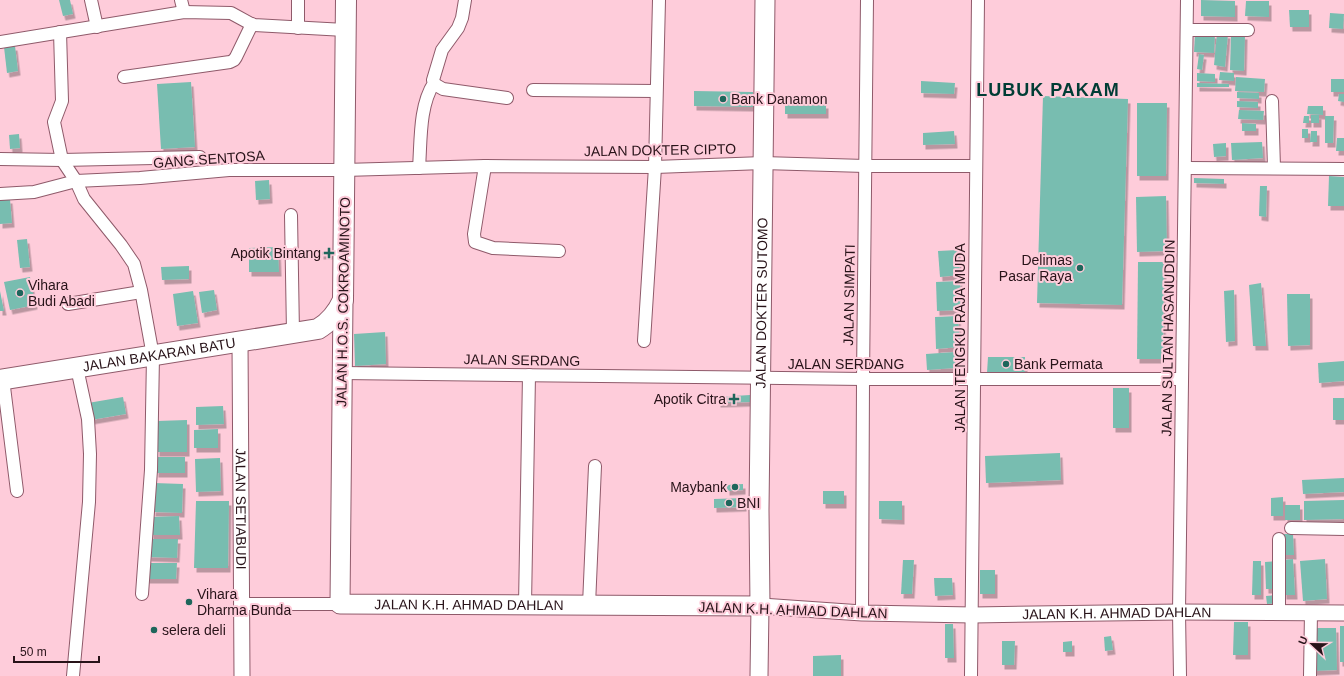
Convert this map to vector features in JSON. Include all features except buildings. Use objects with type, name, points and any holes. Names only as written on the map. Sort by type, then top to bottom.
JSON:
[{"type":"highway","name":"JALAN H.O.S. COKROAMINOTO","points":[[342,300],[346,0]]},
{"type":"highway","points":[[318,329],[332,318],[338,310],[342,300]]},
{"type":"highway","name":"JALAN BAKARAN BATU","points":[[1,380],[318,329]]},
{"type":"main road","name":"JALAN DOKTER SUTOMO","points":[[760,606],[759,510],[765,0]]},
{"type":"main road","name":"JALAN H.O.S. COKROAMINOTO","points":[[340,604],[342,300]]},
{"type":"main road","points":[[318,329],[334,339],[340,346],[342,364]]},
{"type":"main road","name":"JALAN K.H. AHMAD DAHLAN","points":[[340,604],[760,606]]},
{"type":"main road","points":[[760,606],[760,676]]},
{"type":"street","points":[[92,0],[97,27]]},
{"type":"street","points":[[181,0],[184,12]]},
{"type":"street","points":[[298,0],[298,28]]},
{"type":"street","points":[[419,168],[424,114],[428,96],[434,83],[433,80],[442,50],[458,28],[465,0]]},
{"type":"street","points":[[644,341],[655,167],[659,0]]},
{"type":"street","name":"JALAN SIMPATI","points":[[862,613],[867,0]]},
{"type":"street","name":"JALAN TENGKU RAJA MUDA","points":[[971,676],[973,615],[978,0]]},
{"type":"street","name":"JALAN SULTAN HASANUDDIN","points":[[1180,676],[1179,612],[1188,0]]},
{"type":"street","points":[[0,42],[184,12],[231,13],[252,24],[270,27],[345,30]]},
{"type":"street","points":[[124,77],[230,62],[236,57],[252,24]]},
{"type":"street","points":[[1187,30],[1248,30]]},
{"type":"street","points":[[60,32],[62,101],[54,122],[62,160],[76,181],[84,199],[121,245],[134,264],[153,356],[151,470],[142,594]]},
{"type":"street","points":[[434,83],[436,86],[443,89],[507,98]]},
{"type":"street","points":[[533,90],[656,91]]},
{"type":"street","points":[[1272,101],[1274,168]]},
{"type":"street","points":[[0,159],[62,160],[200,157]]},
{"type":"street","name":"JALAN DOKTER CIPTO","points":[[344,170],[485,166],[655,167],[762,163],[865,166],[976,166]]},
{"type":"street","points":[[485,166],[474,234],[475,242],[493,248],[559,251]]},
{"type":"street","points":[[1186,168],[1344,169]]},
{"type":"street","name":"GANG SENTOSA","points":[[0,194],[34,192],[76,181],[140,178],[228,170],[344,170]]},
{"type":"street","points":[[291,215],[293,333]]},
{"type":"street","points":[[68,304],[141,292]]},
{"type":"street","name":"JALAN SETIABUDI","points":[[240,342],[242,676]]},
{"type":"street","name":"JALAN SERDANG","points":[[342,364],[529,375],[863,380],[1182,379]]},
{"type":"street","points":[[72,676],[89,502],[90,454],[88,419],[77,368]]},
{"type":"street","points":[[525,605],[529,375]]},
{"type":"street","points":[[1,380],[17,491]]},
{"type":"street","points":[[589,605],[595,466]]},
{"type":"street","points":[[1291,528],[1344,529]]},
{"type":"street","points":[[1279,539],[1279,612]]},
{"type":"street","name":"JALAN K.H. AHMAD DAHLAN","points":[[241,604],[340,604]]},
{"type":"street","name":"JALAN K.H. AHMAD DAHLAN","points":[[760,606],[862,613],[973,615],[1179,612],[1344,613]]},
{"type":"street","points":[[1310,676],[1311,612]]},
{"type":"place","name":"Bank Danamon","points":[[723,99]]},
{"type":"place","name":"Apotik Bintang","points":[[329,253]]},
{"type":"place","name":"Delimas Pasar Raya","points":[[1080,268]]},
{"type":"place","name":"Vihara Budi Abadi","points":[[20,293]]},
{"type":"place","name":"Bank Permata","points":[[1006,364]]},
{"type":"place","name":"Apotik Citra","points":[[734,399]]},
{"type":"place","name":"Maybank","points":[[735,487]]},
{"type":"place","name":"BNI","points":[[729,503]]},
{"type":"place","name":"Vihara Dharma Bunda","points":[[189,602]]},
{"type":"place","name":"selera deli","points":[[154,630]]},
{"type":"district","name":"LUBUK PAKAM","points":[[1048,90]]}]
